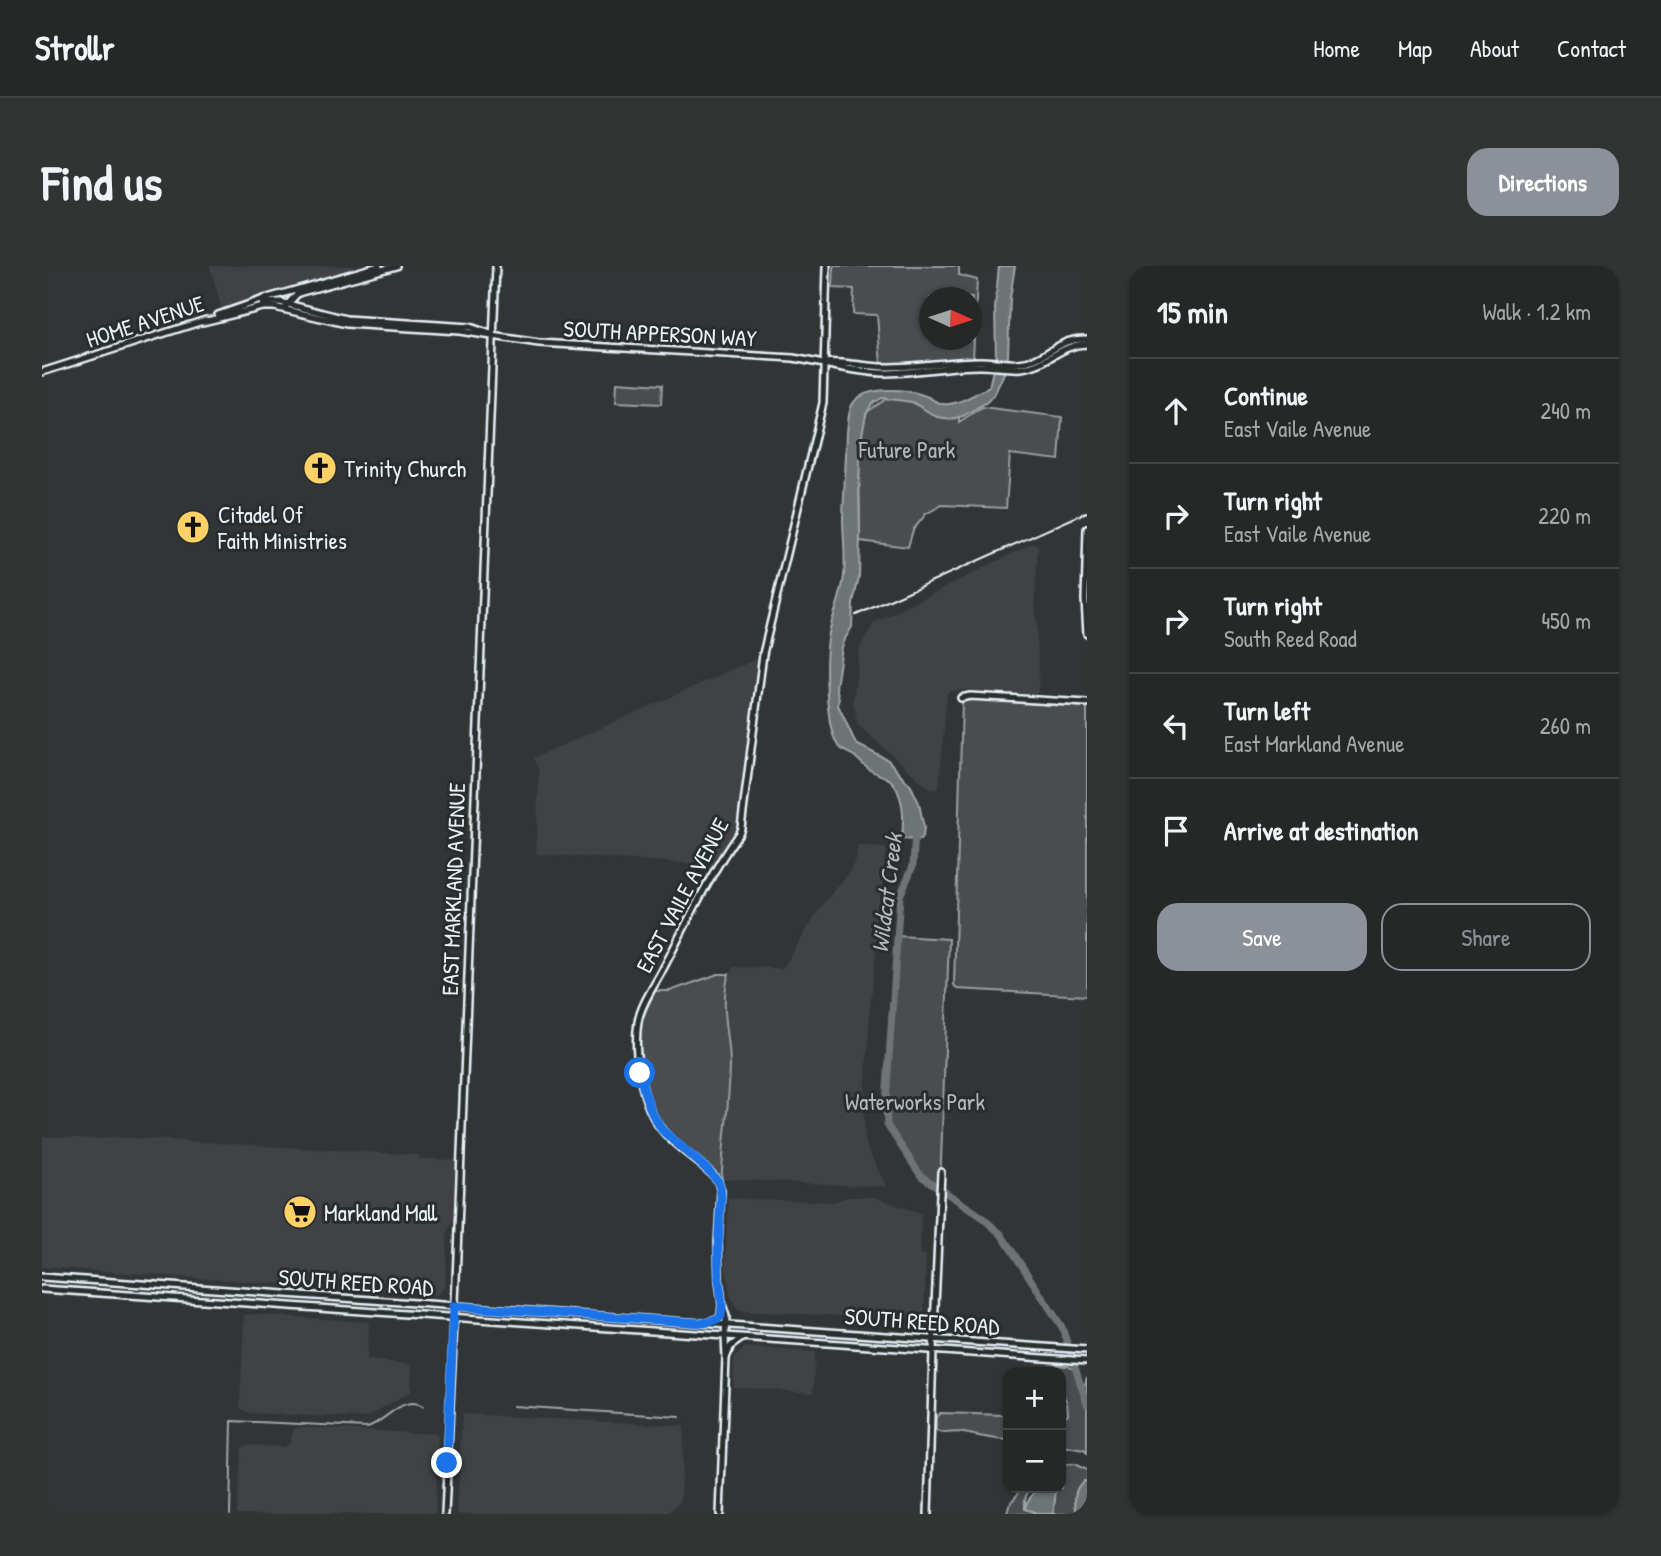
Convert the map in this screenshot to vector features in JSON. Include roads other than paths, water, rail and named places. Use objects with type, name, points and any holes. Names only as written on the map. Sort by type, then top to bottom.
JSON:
[{"type":"main road","name":"HOME AVENUE","points":[[42,372],[203,322],[264,299],[379,266]]},
{"type":"main road","points":[[286,306],[298,293],[396,266]]},
{"type":"main road","name":"EAST MARKLAND AVENUE","points":[[445,1514],[496,266]]},
{"type":"main road","name":"EAST VAILE AVENUE","points":[[720,1514],[727,1325],[719,1279],[720,1186],[709,1171],[662,1130],[652,1113],[640,1073],[637,1050],[638,1021],[700,899],[741,828],[763,654],[823,404],[827,266]]},
{"type":"main road","name":"SOUTH APPERSON WAY","points":[[249,305],[272,302],[346,319],[462,326],[493,335],[539,343],[783,357],[858,366],[1034,365],[1066,347],[1087,344]]},
{"type":"main road","name":"SOUTH APPERSON WAY","points":[[203,322],[264,307],[286,306]]},
{"type":"main road","name":"SOUTH APPERSON WAY","points":[[1017,366],[1037,359],[1065,342],[1087,339]]},
{"type":"main road","points":[[1087,529],[1087,634]]},
{"type":"main road","points":[[961,698],[970,696],[1087,703]]},
{"type":"main road","points":[[928,1514],[941,1172]]},
{"type":"main road","name":"SOUTH REED ROAD","points":[[42,1277],[1087,1350]]},
{"type":"main road","name":"SOUTH REED ROAD","points":[[42,1289],[1087,1361]]},
{"type":"main road","points":[[703,1323],[717,1320],[721,1316],[722,1304]]},
{"type":"main road","points":[[726,1358],[731,1346],[742,1338]]},
{"type":"waterway","name":"Wildcat Creek","points":[[915,830],[913,866],[900,896],[886,1102],[887,1125],[921,1176],[978,1214],[1001,1234],[1062,1327],[1087,1404]]},
{"type":"waterway","points":[[230,1514],[232,1421],[367,1427],[401,1406],[415,1403],[423,1406]]},
{"type":"waterway","points":[[513,1406],[680,1417]]},
{"type":"railway","points":[[856,615],[1087,512]]},
{"type":"place","name":"Trinity Church","points":[[320,468]]},
{"type":"place","name":"Citadel Of Faith Ministries","points":[[193,527]]},
{"type":"place","name":"Markland Mall","points":[[300,1212]]},
{"type":"park label","name":"Future Park","points":[[907,449]]},
{"type":"park label","name":"Waterworks Park","points":[[915,1101]]}]
